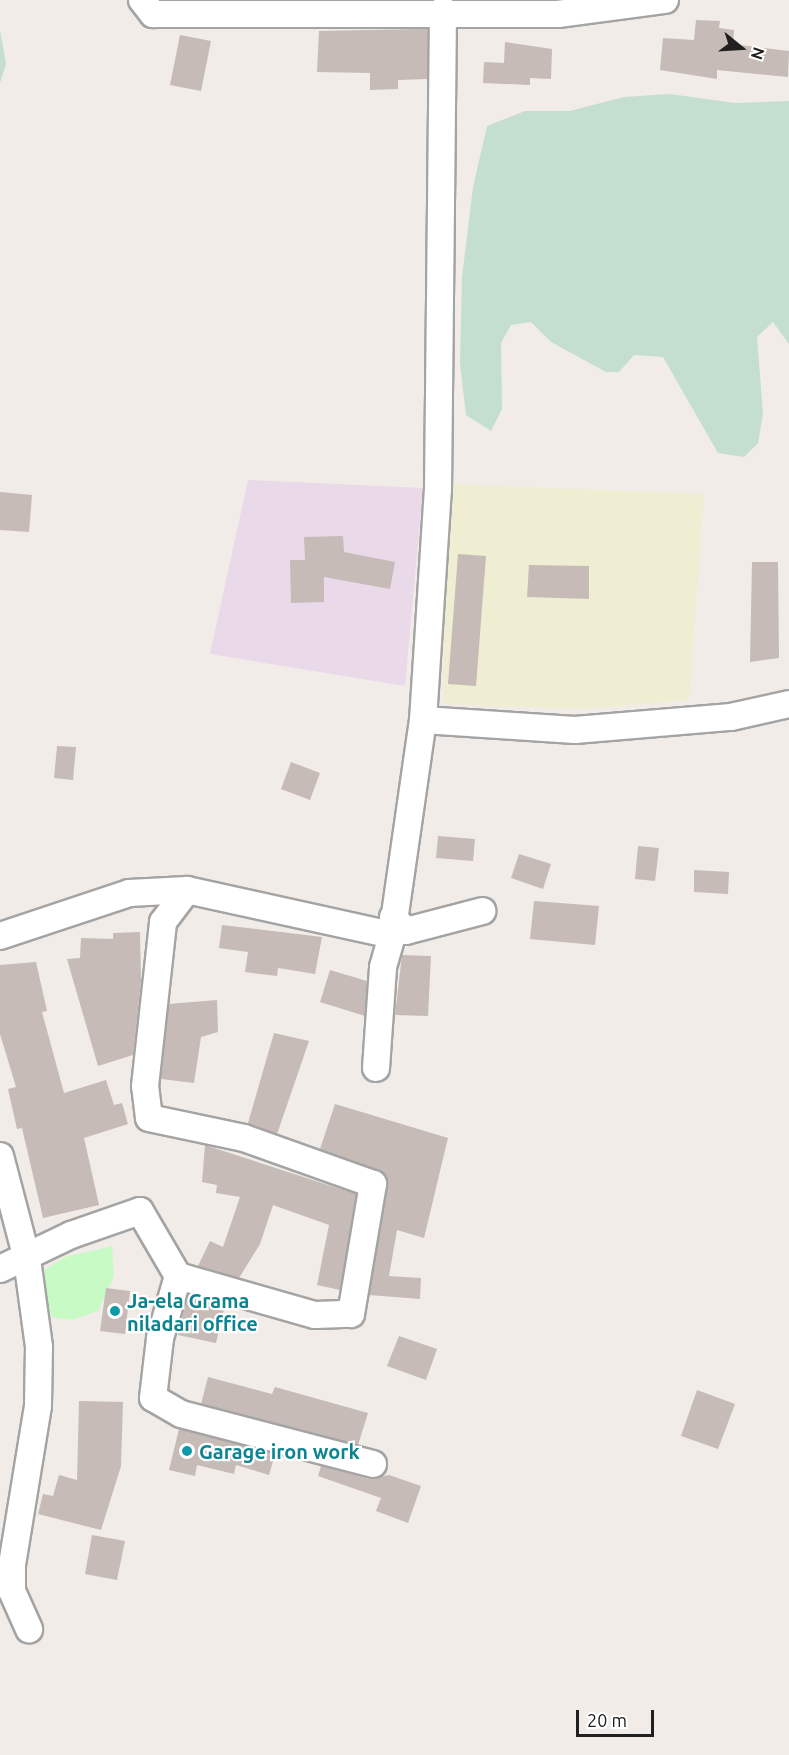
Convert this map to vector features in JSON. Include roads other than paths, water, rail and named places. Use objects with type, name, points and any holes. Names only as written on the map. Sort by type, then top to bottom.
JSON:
[{"type":"street","points":[[142,0],[153,14],[443,10],[558,14],[665,0]]},
{"type":"street","points":[[376,1068],[383,968],[392,926],[423,720],[442,355],[443,10]]},
{"type":"street","points":[[423,720],[575,730],[731,717],[789,704]]},
{"type":"street","points":[[0,1269],[27,1259],[71,1235],[140,1212],[178,1276],[315,1315],[345,1317],[355,1297],[373,1184],[243,1138],[149,1118],[145,1086],[163,922],[186,890]]},
{"type":"street","points":[[0,936],[129,893],[186,890],[392,926],[406,932],[482,911]]},
{"type":"street","points":[[0,1156],[27,1259],[39,1347],[38,1406],[21,1493],[12,1591],[29,1629]]},
{"type":"street","points":[[178,1276],[160,1338],[153,1398],[181,1414],[373,1464]]},
{"type":"place","name":"Ja-ela Grama niladari office","points":[[115,1311]]},
{"type":"place","name":"Garage iron work","points":[[187,1451]]}]
